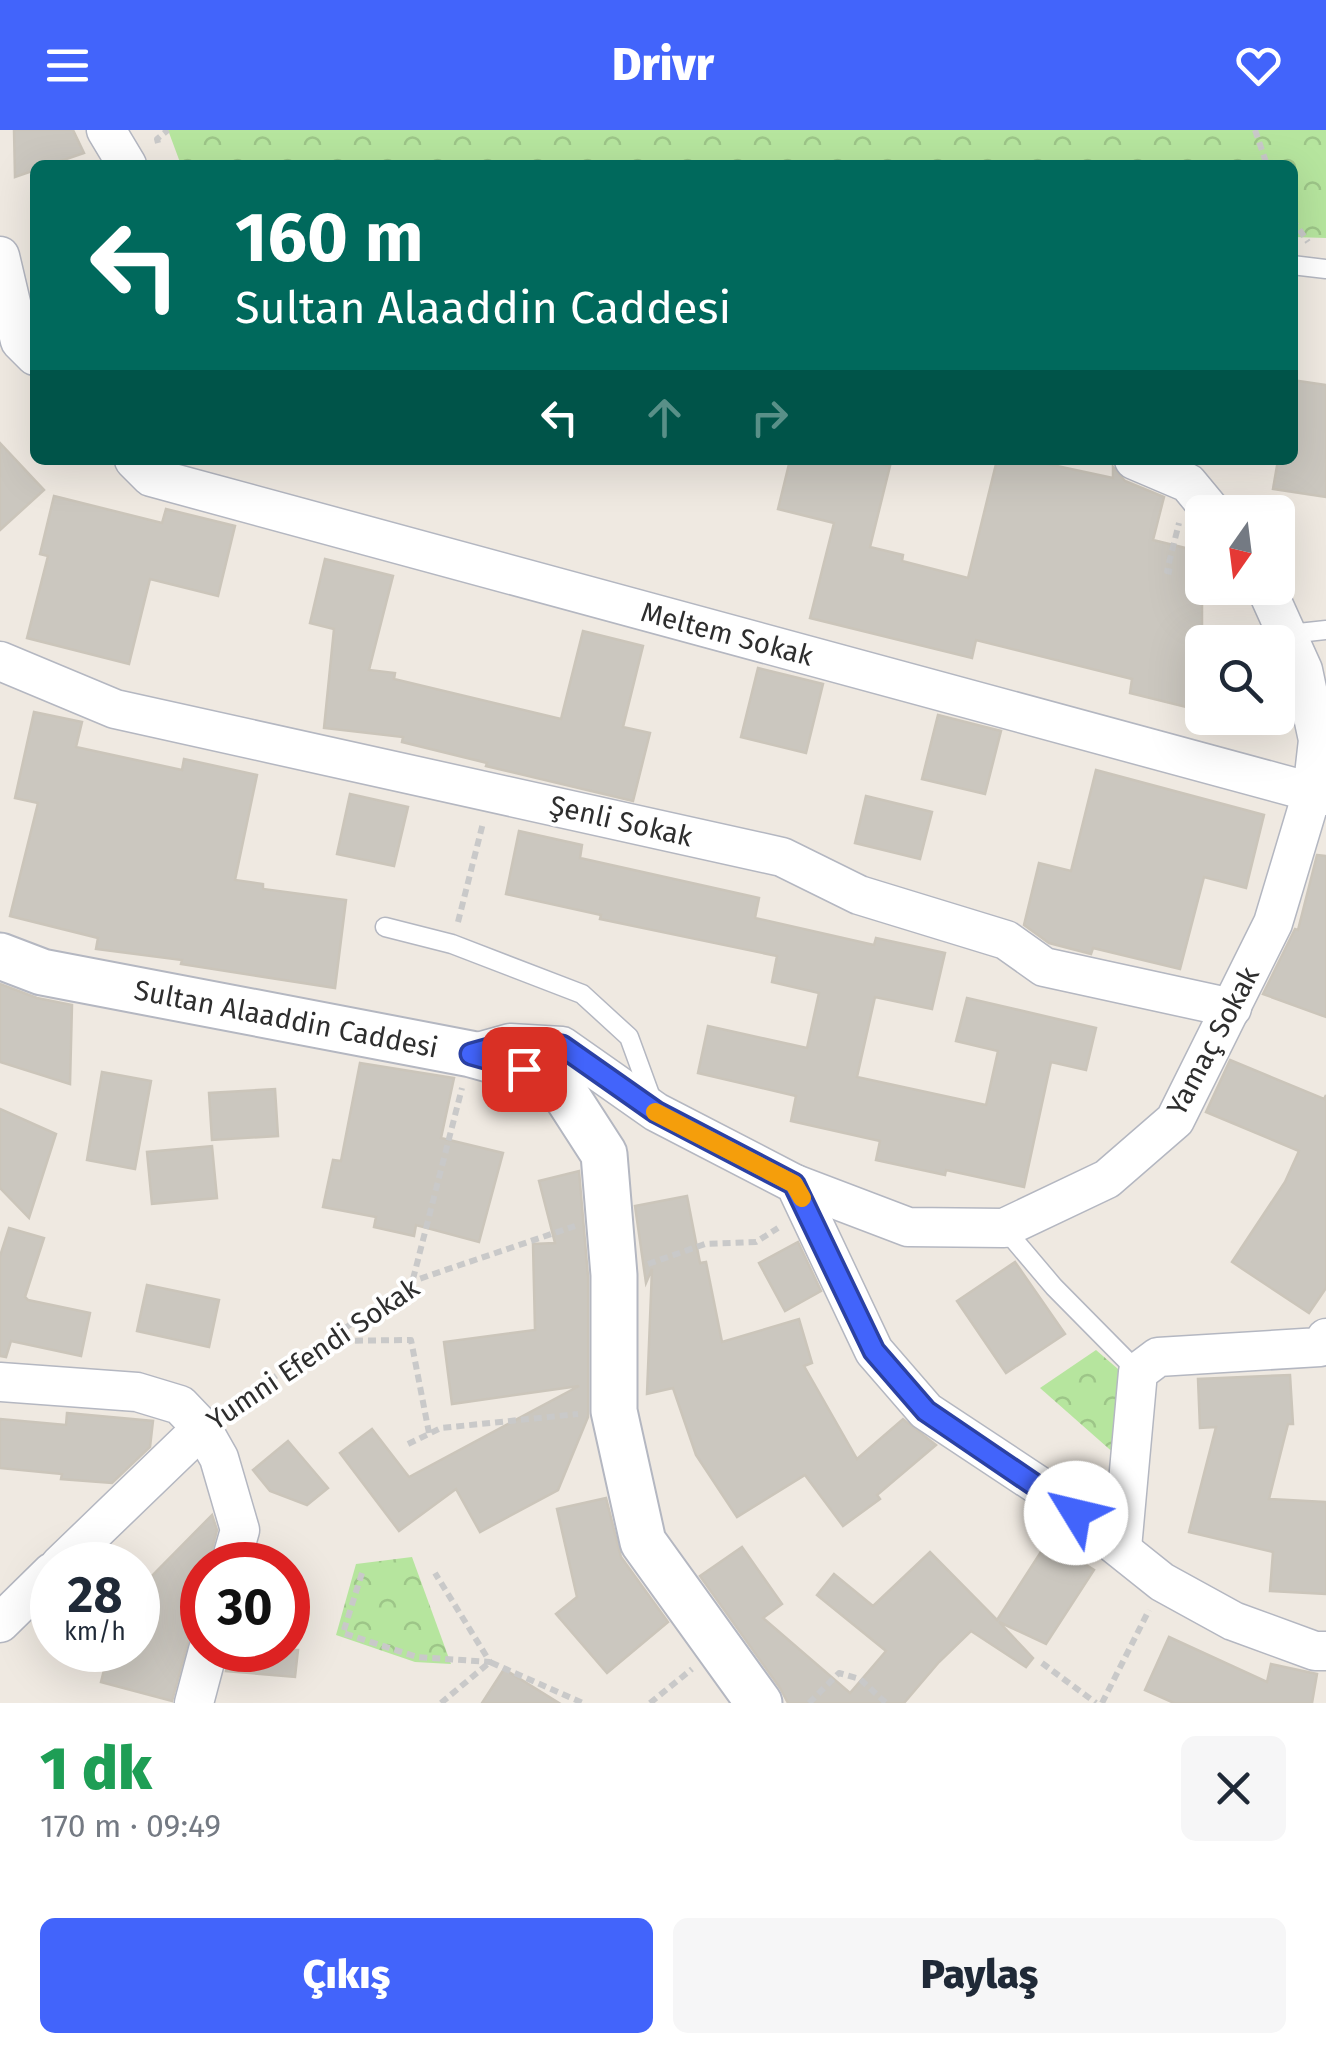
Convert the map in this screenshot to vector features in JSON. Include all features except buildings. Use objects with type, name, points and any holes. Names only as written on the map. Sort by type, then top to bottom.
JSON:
[{"type":"street","points":[[106,130],[144,158]]},
{"type":"street","points":[[0,256],[20,341],[30,351]]},
{"type":"street","name":"Meltem Sokak","points":[[139,465],[150,477],[1319,794]]},
{"type":"street","points":[[1146,465],[1188,483],[1198,495]]},
{"type":"street","points":[[1282,605],[1307,632],[1286,674],[1297,742],[1319,794]]},
{"type":"street","name":"Şenli Sokak","points":[[0,661],[115,710],[782,857],[859,895],[1006,940],[1044,967],[1232,1008]]},
{"type":"street","name":"Yamaç Sokak","points":[[467,1070],[510,1043],[562,1046],[656,1112],[802,1197],[908,1227],[1004,1228],[1108,1179],[1175,1120],[1273,923],[1319,794]]},
{"type":"street","name":"Sultan Alaaddin Caddesi","points":[[0,956],[42,972],[467,1070],[524,1069],[564,1092],[604,1154],[614,1274],[614,1410],[643,1542],[759,1703]]},
{"type":"street","points":[[802,1197],[874,1351],[926,1411],[1054,1496],[1162,1582],[1234,1620],[1315,1651],[1326,1650]]},
{"type":"street","points":[[1122,1548],[1138,1372],[1158,1357],[1320,1348],[1326,1338]]},
{"type":"street","points":[[0,1382],[137,1392],[180,1405],[202,1428],[219,1458],[240,1530],[237,1542]]},
{"type":"street","name":"Yumni Efendi Sokak","points":[[84,1542],[202,1428]]},
{"type":"street","points":[[0,1623],[30,1594]]},
{"type":"street","points":[[194,1703],[202,1672]]},
{"type":"lane","points":[[1298,266],[1326,268]]},
{"type":"lane","points":[[385,926],[452,944],[582,994],[630,1037],[656,1112]]},
{"type":"lane","points":[[1004,1228],[1054,1287],[1138,1372]]},
{"type":"path","points":[[144,158],[156,139],[168,130]]},
{"type":"path","points":[[1255,130],[1265,160]]},
{"type":"path","points":[[1171,554],[1167,571],[1172,572]]},
{"type":"path","points":[[455,934],[483,820]]},
{"type":"path","points":[[413,1281],[467,1070]]},
{"type":"path","points":[[614,1274],[705,1244],[756,1242],[802,1197]]},
{"type":"path","name":"Yumni Efendi Sokak","points":[[202,1428],[413,1281],[609,1214]]},
{"type":"path","points":[[327,1341],[411,1340],[429,1434]]},
{"type":"path","points":[[408,1444],[441,1428],[614,1410]]},
{"type":"path","points":[[362,1573],[343,1633],[417,1657],[490,1662],[582,1703]]},
{"type":"path","points":[[435,1573],[490,1662]]},
{"type":"path","points":[[1042,1664],[1099,1703],[1162,1582]]},
{"type":"path","points":[[650,1703],[718,1646]]},
{"type":"path","points":[[442,1703],[490,1662]]},
{"type":"path","points":[[809,1703],[840,1673],[860,1679],[886,1703]]},
{"type":"green space","points":[[168,130],[1326,130],[1326,238],[1298,237],[1298,160],[179,160]]},
{"type":"green space","points":[[1096,1350],[1118,1369],[1116,1455],[1040,1388]]},
{"type":"green space","points":[[412,1557],[451,1664],[415,1662],[336,1635],[356,1564]]},
{"type":"slow traffic","points":[[655,1112],[794,1184],[802,1198]]},
{"type":"route","points":[[524,1069],[471,1054],[510,1043],[562,1046],[656,1112],[794,1184],[874,1351],[926,1411],[1076,1513]]}]
